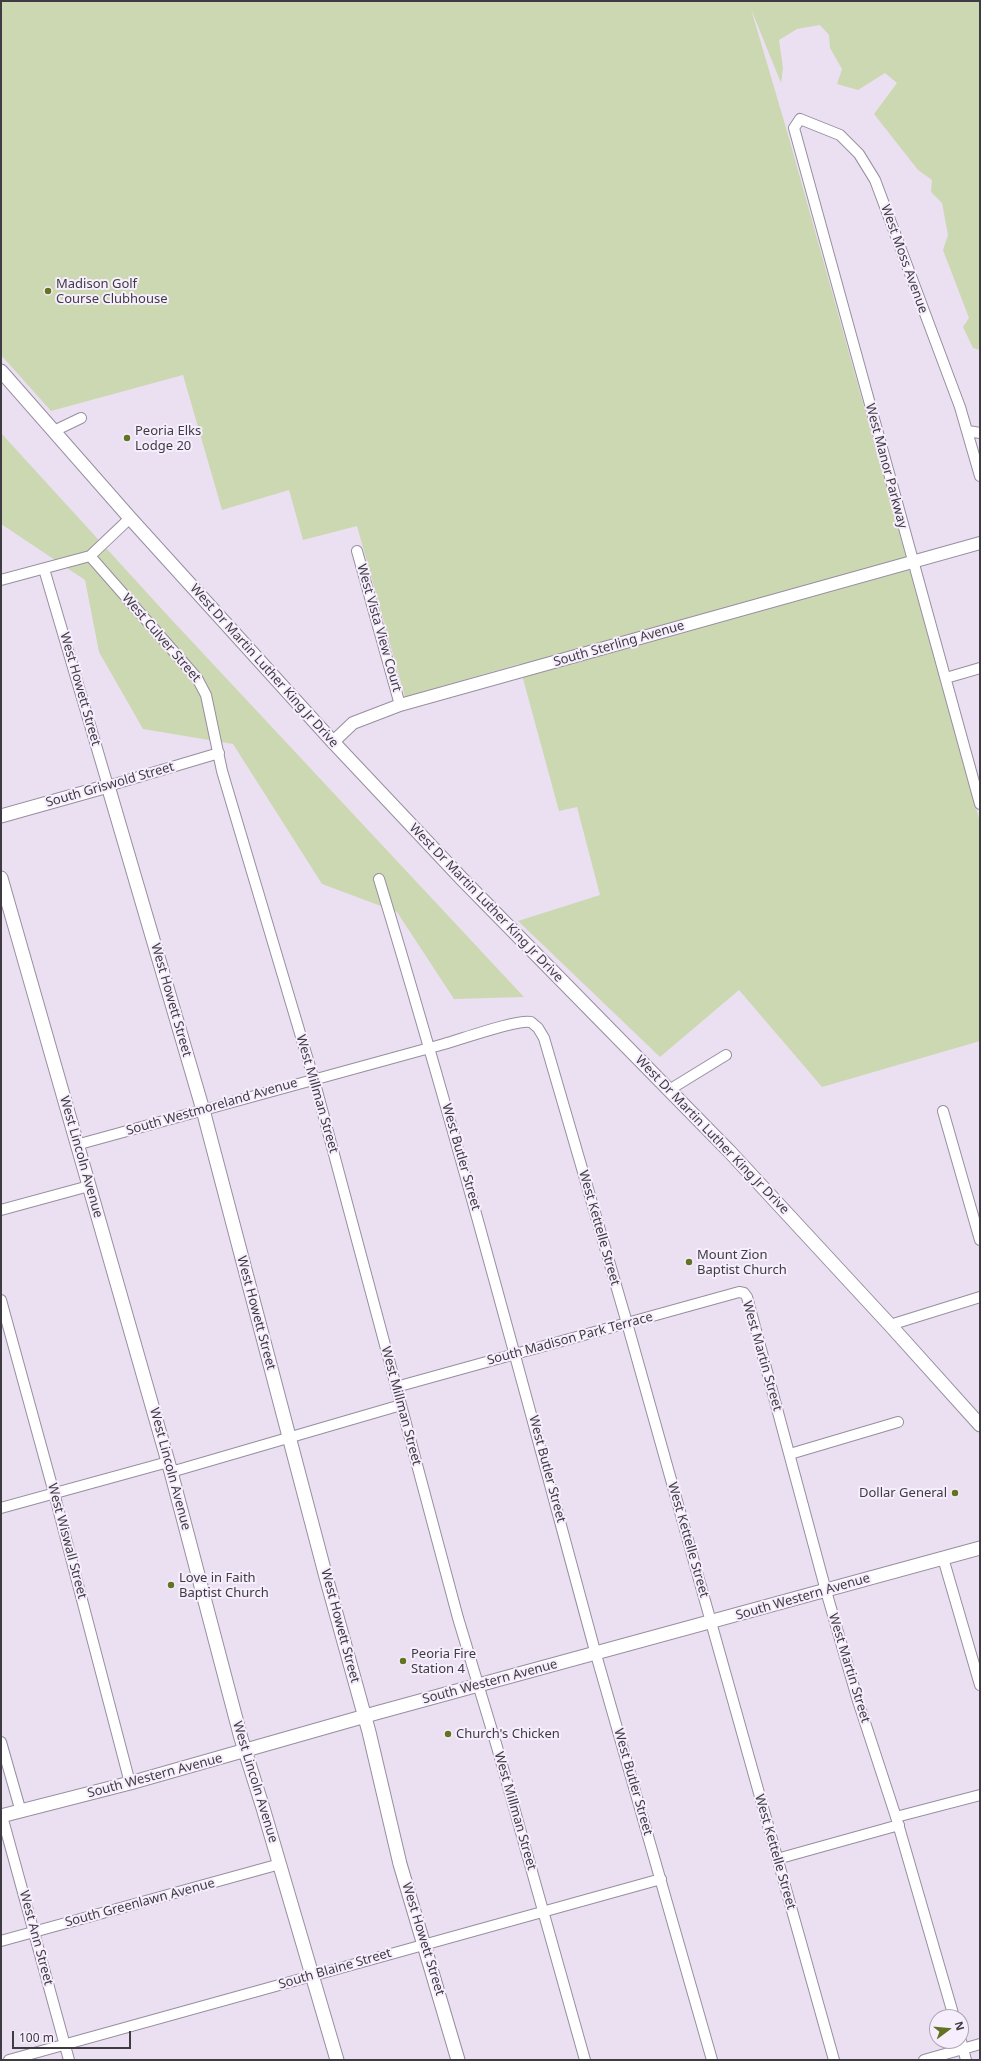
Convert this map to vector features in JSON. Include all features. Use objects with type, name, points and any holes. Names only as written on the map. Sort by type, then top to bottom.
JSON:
[{"type":"main road","name":"West Dr Martin Luther King Jr Drive","points":[[1,371],[130,518],[333,742],[462,879],[780,1204],[980,1425]]},
{"type":"main road","name":"South Griswold Street","points":[[1,816],[108,786]]},
{"type":"main road","name":"West Howett Street","points":[[108,786],[202,1110],[365,1716],[400,1864],[458,2060]]},
{"type":"main road","name":"West Lincoln Avenue","points":[[1,878],[76,1145],[170,1467],[245,1751],[280,1864],[336,2060]]},
{"type":"main road","name":"South Western Avenue","points":[[2,1816],[130,1783],[365,1716],[711,1623],[980,1548]]},
{"type":"street","name":"West Moss Avenue","points":[[794,128],[800,119],[840,135],[859,154],[875,180],[968,431]]},
{"type":"street","name":"West Manor Parkway","points":[[794,128],[979,800]]},
{"type":"street","points":[[54,431],[82,418]]},
{"type":"street","points":[[980,433],[968,431],[980,476]]},
{"type":"street","points":[[1,580],[90,556],[130,518]]},
{"type":"street","name":"South Sterling Avenue","points":[[333,742],[353,723],[400,705],[980,543]]},
{"type":"street","name":"West Vista View Court","points":[[357,551],[400,705]]},
{"type":"street","name":"West Culver Street","points":[[90,556],[197,678],[206,695],[219,752]]},
{"type":"street","name":"West Howett Street","points":[[44,569],[108,786]]},
{"type":"street","points":[[946,678],[980,668]]},
{"type":"street","name":"South Griswold Street","points":[[108,786],[219,752]]},
{"type":"street","name":"West Millman Street","points":[[219,752],[222,771],[314,1079],[477,1686],[497,1747],[585,2060]]},
{"type":"street","name":"West Butler Street","points":[[379,879],[430,1048],[516,1353],[596,1653],[712,2060]]},
{"type":"street","name":"South Westmoreland Avenue","points":[[76,1145],[430,1048],[521,1021],[533,1023]]},
{"type":"street","name":"West Kettelle Street","points":[[533,1023],[544,1038],[627,1323],[834,2060]]},
{"type":"street","points":[[670,1090],[726,1055]]},
{"type":"street","points":[[943,1111],[980,1240]]},
{"type":"street","points":[[1,1210],[88,1186]]},
{"type":"street","name":"South Madison Park Terrace","points":[[396,1387],[740,1292],[744,1293]]},
{"type":"street","name":"West Martin Street","points":[[744,1293],[790,1454],[826,1591],[858,1701],[898,1821],[952,2009]]},
{"type":"street","points":[[890,1325],[980,1297]]},
{"type":"street","name":"West Wiswall Street","points":[[1,1300],[54,1493],[130,1783]]},
{"type":"street","points":[[1,1508],[54,1493],[290,1438],[401,1406]]},
{"type":"street","points":[[790,1454],[898,1422]]},
{"type":"street","points":[[943,1558],[979,1681]]},
{"type":"street","points":[[1,1742],[21,1812]]},
{"type":"street","points":[[777,1859],[980,1795]]},
{"type":"street","name":"West Ann Street","points":[[2,1816],[69,2060]]},
{"type":"street","name":"South Greenlawn Avenue","points":[[1,1940],[280,1864]]},
{"type":"street","name":"South Blaine Street","points":[[9,2060],[661,1879]]},
{"type":"street","points":[[969,2045],[980,2044]]},
{"type":"street","points":[[924,2060],[952,2049]]},
{"type":"street","points":[[963,2049],[966,2060]]},
{"type":"green space","points":[[1,1],[980,1],[980,350],[973,348],[963,327],[969,318],[943,250],[948,235],[942,203],[931,192],[932,180],[918,170],[874,114],[897,83],[885,73],[858,90],[837,84],[842,69],[830,48],[829,35],[820,25],[797,29],[779,40],[783,68],[781,83],[751,9],[789,138],[980,822],[980,1041],[822,1087],[739,990],[660,1057],[518,921],[600,895],[577,807],[559,811],[519,664],[405,697],[357,526],[303,540],[289,490],[222,510],[183,375],[51,411],[1,355]]},
{"type":"green space","points":[[1,433],[170,618],[524,997],[454,999],[397,912],[322,884],[233,744],[143,729],[99,652],[85,580],[1,524]]},
{"type":"place","name":"Madison Golf Course Clubhouse","points":[[48,291]]},
{"type":"place","name":"Peoria Elks Lodge 20","points":[[127,438]]},
{"type":"place","name":"Mount Zion Baptist Church","points":[[689,1262]]},
{"type":"place","name":"Dollar General","points":[[955,1493]]},
{"type":"place","name":"Love in Faith Baptist Church","points":[[171,1585]]},
{"type":"place","name":"Peoria Fire Station 4","points":[[403,1661]]},
{"type":"place","name":"Church's Chicken","points":[[448,1734]]}]
